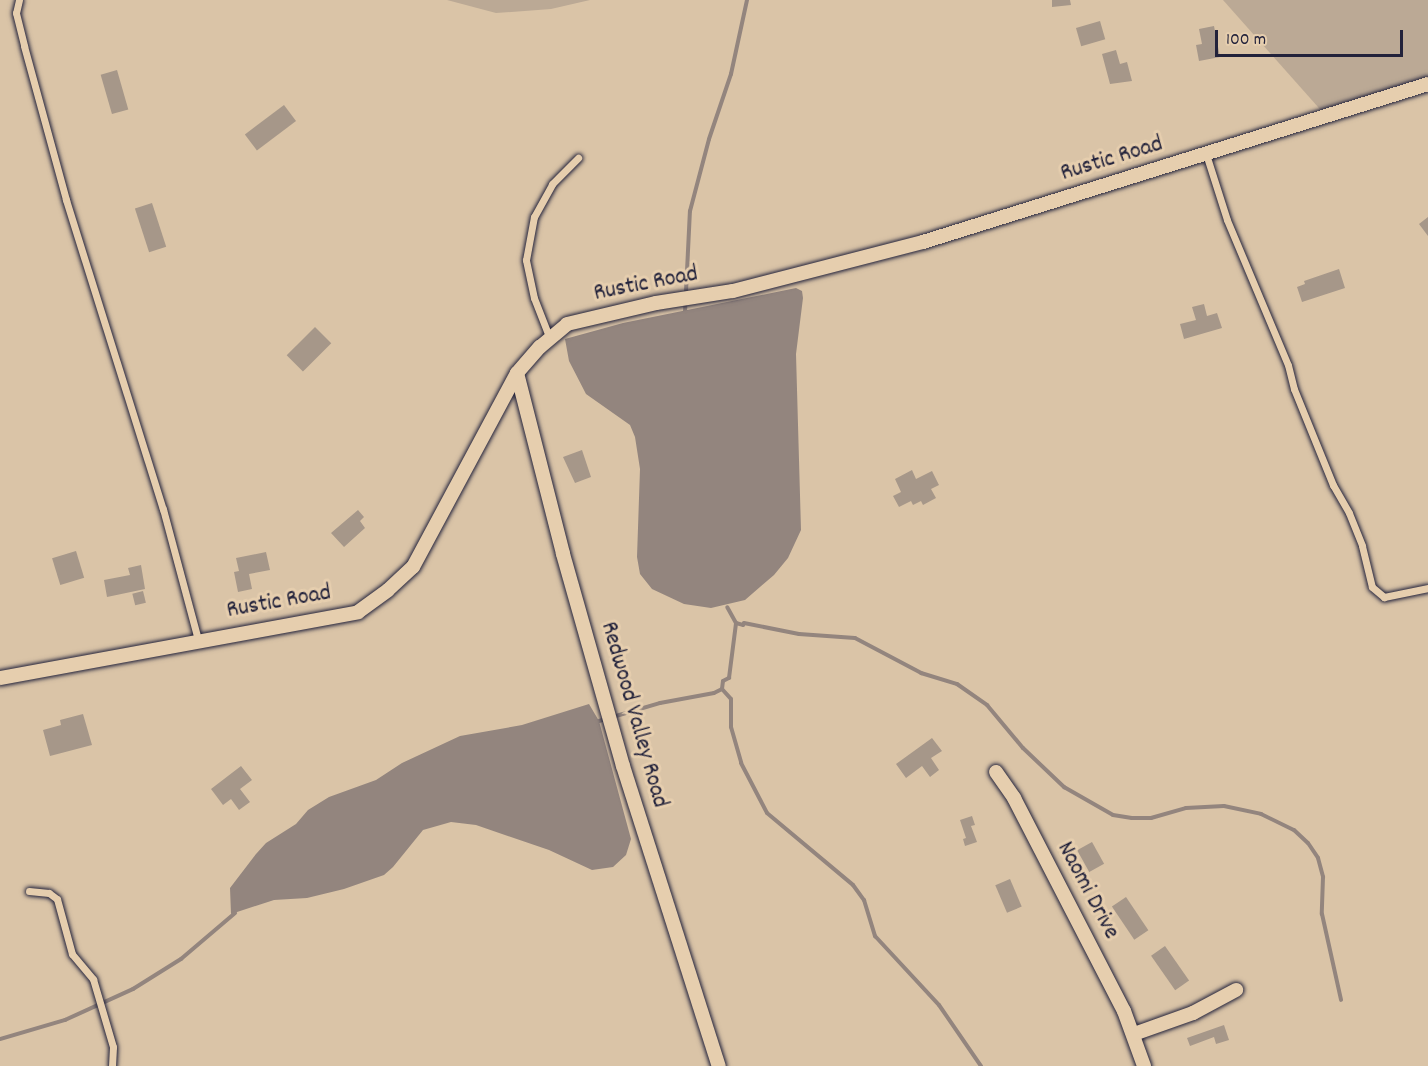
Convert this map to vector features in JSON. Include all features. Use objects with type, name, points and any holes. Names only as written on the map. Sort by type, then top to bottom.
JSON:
[{"type":"street","name":"Rustic Road","points":[[0,678],[358,612],[388,590],[413,567],[517,373],[567,324],[656,303],[733,291],[923,242],[1428,84]]},
{"type":"street","name":"Redwood Valley Road","points":[[517,373],[563,554],[623,766],[719,1066]]},
{"type":"street","name":"Naomi Drive","points":[[996,772],[1014,798],[1134,1034],[1144,1066]]},
{"type":"street","points":[[1134,1034],[1193,1013],[1236,990]]},
{"type":"lane","points":[[19,0],[16,13],[66,200],[163,509],[198,640]]},
{"type":"lane","points":[[1206,154],[1227,220],[1288,365],[1294,389],[1333,485],[1349,513],[1362,546],[1372,586],[1384,597],[1428,588]]},
{"type":"lane","points":[[550,339],[534,298],[526,260],[534,216],[552,184],[578,158]]},
{"type":"lane","points":[[29,891],[49,893],[57,898],[72,954],[93,979],[113,1047],[112,1066]]},
{"type":"shaded area","points":[[447,0],[590,0],[551,9],[496,13]]},
{"type":"shaded area","points":[[1223,0],[1428,0],[1428,85],[1326,116]]},
{"type":"shaded area","points":[[796,288],[802,291],[803,298],[796,354],[801,530],[788,558],[774,575],[745,600],[711,608],[684,604],[652,589],[640,574],[637,557],[640,469],[635,437],[630,425],[586,394],[569,361],[565,339],[623,323]]},
{"type":"shaded area","points":[[589,704],[599,721],[631,839],[626,855],[613,867],[592,870],[549,850],[476,825],[451,822],[423,830],[384,875],[344,889],[307,898],[274,900],[231,914],[230,888],[256,854],[266,843],[296,824],[308,810],[329,797],[376,780],[402,763],[460,736],[522,725]]},
{"type":"building","points":[[1052,0],[1070,0],[1071,5],[1052,7]]},
{"type":"building","points":[[1100,21],[1105,39],[1081,46],[1076,28]]},
{"type":"building","points":[[1214,26],[1220,57],[1199,61],[1196,45],[1202,44],[1199,29]]},
{"type":"building","points":[[1116,50],[1120,64],[1127,62],[1132,81],[1110,84],[1102,54]]},
{"type":"building","points":[[117,70],[128,109],[112,114],[101,75]]},
{"type":"building","points":[[284,105],[296,121],[257,150],[245,134]]},
{"type":"building","points":[[152,203],[166,247],[149,252],[135,209]]},
{"type":"building","points":[[1428,217],[1428,236],[1419,224]]},
{"type":"building","points":[[1339,269],[1345,288],[1302,302],[1297,287],[1305,284],[1304,281]]},
{"type":"building","points":[[1204,304],[1207,316],[1217,313],[1222,328],[1184,339],[1180,324],[1196,320],[1192,307]]},
{"type":"building","points":[[315,327],[331,343],[303,372],[287,355]]},
{"type":"building","points":[[582,450],[591,477],[575,483],[563,457]]},
{"type":"building","points":[[912,470],[916,479],[932,471],[939,485],[931,489],[936,498],[923,505],[921,501],[913,505],[911,501],[899,507],[893,496],[901,492],[895,479]]},
{"type":"building","points":[[358,510],[364,517],[360,521],[365,528],[344,547],[331,533]]},
{"type":"building","points":[[76,551],[84,578],[60,585],[52,558]]},
{"type":"building","points":[[266,552],[270,570],[249,574],[252,589],[238,592],[234,572],[239,571],[236,558]]},
{"type":"building","points":[[141,565],[145,589],[107,597],[104,580],[130,575],[128,568]]},
{"type":"building","points":[[143,591],[146,603],[135,605],[132,594]]},
{"type":"building","points":[[83,714],[92,745],[50,756],[43,730],[61,725],[60,720]]},
{"type":"building","points":[[932,738],[942,751],[931,758],[939,770],[930,777],[922,766],[906,778],[896,764]]},
{"type":"building","points":[[241,766],[252,780],[240,789],[250,802],[239,810],[231,799],[223,805],[211,789]]},
{"type":"building","points":[[972,816],[975,825],[971,826],[977,842],[965,846],[963,839],[966,838],[960,820]]},
{"type":"building","points":[[1092,842],[1104,864],[1089,872],[1077,850]]},
{"type":"building","points":[[1010,879],[1022,907],[1007,913],[995,885]]},
{"type":"building","points":[[1126,897],[1148,930],[1134,940],[1112,907]]},
{"type":"building","points":[[1165,946],[1189,980],[1175,990],[1151,956]]},
{"type":"building","points":[[1224,1025],[1229,1040],[1216,1044],[1214,1037],[1190,1046],[1187,1038]]},
{"type":"waterway","points":[[685,312],[690,211],[709,139],[731,74],[747,0]]},
{"type":"waterway","points":[[599,721],[660,703],[714,693],[722,689],[723,681],[729,678],[736,623],[727,607]]},
{"type":"waterway","points":[[736,623],[799,634],[855,638],[921,673],[957,684],[987,705],[1023,748],[1064,787],[1113,815],[1151,818],[1186,808],[1224,806],[1261,814],[1294,830],[1308,843],[1318,858],[1323,877],[1322,914],[1341,1000]]},
{"type":"waterway","points":[[722,689],[731,699],[731,727],[741,763],[767,813],[853,885],[864,900],[875,936],[939,1005],[981,1066]]},
{"type":"waterway","points":[[0,1039],[65,1020],[133,989],[181,959],[235,913]]}]
